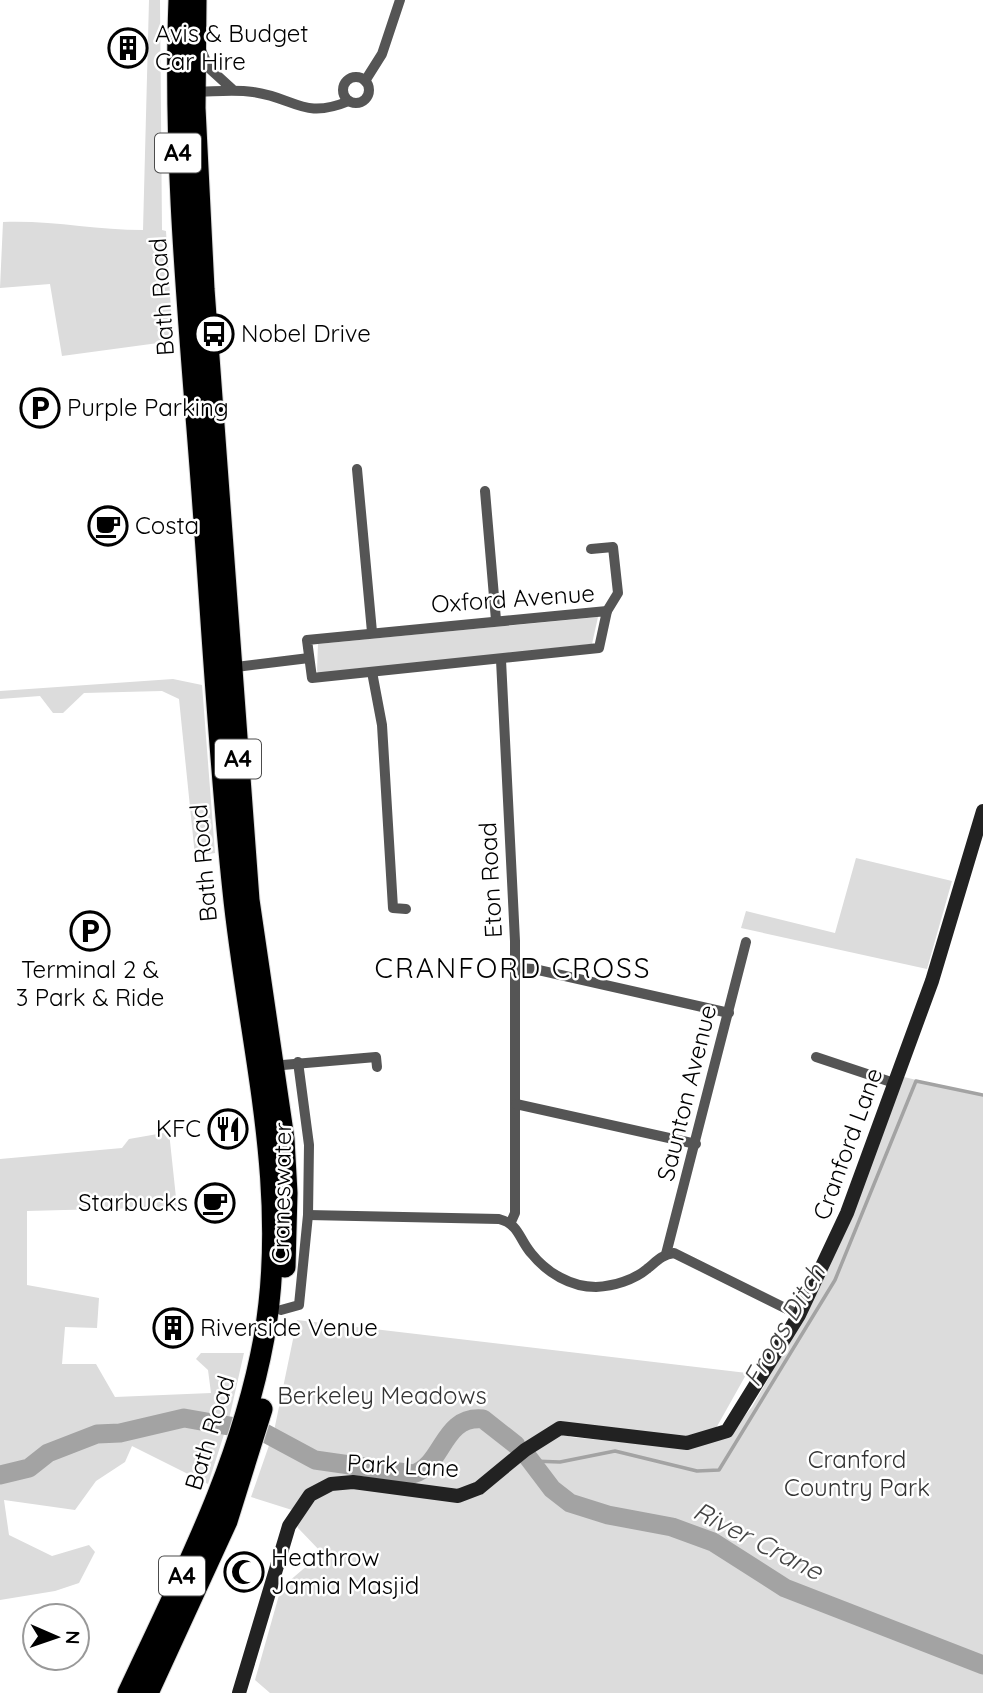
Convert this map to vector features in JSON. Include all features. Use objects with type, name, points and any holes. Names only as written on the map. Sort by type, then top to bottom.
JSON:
[{"type":"highway","name":"Bath Road","points":[[179,0],[193,91]]},
{"type":"highway","name":"Bath Road","points":[[148,1693],[227,1521],[281,1310],[285,1266],[287,1180],[267,1067],[239,951],[223,668],[187,297],[196,0]]},
{"type":"highway","name":"Bath Road","points":[[252,1420],[265,1335],[271,1260],[267,1067]]},
{"type":"highway","name":"Bath Road","points":[[128,1693],[218,1499],[241,1459]]},
{"type":"street","points":[[365,81],[382,54],[400,0]]},
{"type":"street","points":[[195,37],[209,68],[232,89]]},
{"type":"street","points":[[193,91],[232,89],[258,93],[320,111],[349,101],[357,103],[365,100],[369,89],[365,81],[355,77],[345,83],[344,95],[349,101]]},
{"type":"street","points":[[357,469],[372,632]]},
{"type":"street","points":[[485,491],[496,621]]},
{"type":"street","points":[[591,550],[619,547],[618,593],[607,611]]},
{"type":"street","name":"Oxford Avenue","points":[[607,611],[599,648],[312,678],[307,640],[372,632],[496,621],[607,611]]},
{"type":"street","points":[[223,668],[309,658]]},
{"type":"street","name":"Eton Road","points":[[501,660],[516,968],[516,1213],[511,1222]]},
{"type":"street","points":[[372,672],[382,725],[393,908],[406,909]]},
{"type":"street","name":"Cranford Lane","points":[[560,1428],[687,1443],[718,1436],[739,1416],[799,1315],[843,1224],[949,928],[983,811]]},
{"type":"street","name":"Saunton Avenue","points":[[666,1254],[746,942]]},
{"type":"street","points":[[516,968],[534,969],[729,1013]]},
{"type":"street","points":[[267,1067],[298,1062],[376,1057]]},
{"type":"street","points":[[816,1057],[894,1083]]},
{"type":"street","name":"Craneswater","points":[[281,1310],[299,1305],[308,1215],[309,1145],[298,1062]]},
{"type":"street","points":[[516,1104],[696,1144]]},
{"type":"street","points":[[308,1215],[499,1219],[511,1222],[530,1252],[551,1273],[582,1286],[610,1285],[631,1279],[666,1254],[674,1253],[799,1315]]},
{"type":"street","name":"Park Lane","points":[[239,1693],[289,1526],[310,1495],[331,1485],[353,1482],[458,1496],[479,1488],[525,1450],[560,1428]]},
{"type":"green space","points":[[149,0],[160,0],[162,230],[166,231],[173,341],[62,356],[50,284],[0,288],[3,222],[143,230]]},
{"type":"green space","points":[[598,617],[592,644],[319,674],[317,671],[318,644]]},
{"type":"green space","points":[[173,679],[202,685],[215,853],[195,856],[179,699],[162,691],[84,693],[63,713],[53,713],[40,696],[0,699],[0,691]]},
{"type":"green space","points":[[856,858],[952,881],[927,969],[741,928],[746,911],[835,933]]},
{"type":"green space","points":[[904,1077],[983,1096],[983,1693],[270,1693],[255,1680],[281,1588],[322,1553],[298,1528],[292,1510],[251,1497],[274,1431],[297,1320],[747,1373],[715,1430],[685,1438],[560,1423],[570,1437],[684,1448],[730,1434],[752,1407],[810,1306]]},
{"type":"green space","points":[[169,1132],[177,1207],[27,1211],[27,1285],[99,1298],[97,1328],[65,1327],[62,1364],[96,1364],[115,1397],[211,1393],[208,1370],[196,1359],[201,1353],[244,1353],[229,1419],[208,1484],[132,1446],[125,1462],[96,1481],[75,1510],[4,1500],[9,1535],[52,1556],[89,1545],[95,1552],[79,1583],[55,1591],[0,1600],[0,1159],[122,1148],[129,1139]]},
{"type":"waterway","name":"Frogs Ditch","points":[[532,1461],[560,1462],[615,1451],[697,1471],[719,1470],[835,1280],[916,1081],[983,1095]]},
{"type":"waterway","name":"River Crane","points":[[0,1475],[29,1468],[48,1453],[97,1434],[120,1433],[184,1418],[263,1432],[315,1460],[413,1474],[431,1461],[451,1432],[469,1420],[483,1419],[516,1445]]},
{"type":"waterway","name":"River Crane","points":[[524,1452],[552,1489],[570,1503],[608,1515],[672,1527],[713,1542],[785,1588],[983,1665]]},
{"type":"place","name":"Avis & Budget Car Hire","points":[[128,48]]},
{"type":"place","name":"Nobel Drive","points":[[214,334]]},
{"type":"place","name":"Purple Parking","points":[[40,408]]},
{"type":"place","name":"Costa","points":[[108,526]]},
{"type":"place","name":"Terminal 2 & 3 Park & Ride","points":[[90,931]]},
{"type":"place","name":"KFC","points":[[228,1129]]},
{"type":"place","name":"Starbucks","points":[[215,1203]]},
{"type":"place","name":"Riverside Venue","points":[[173,1328]]},
{"type":"place","name":"Heathrow Jamia Masjid","points":[[244,1572]]},
{"type":"district","name":"CRANFORD CROSS","points":[[513,968]]},
{"type":"park label","name":"Berkeley Meadows","points":[[382,1396]]},
{"type":"park label","name":"Cranford Country Park","points":[[857,1474]]}]
